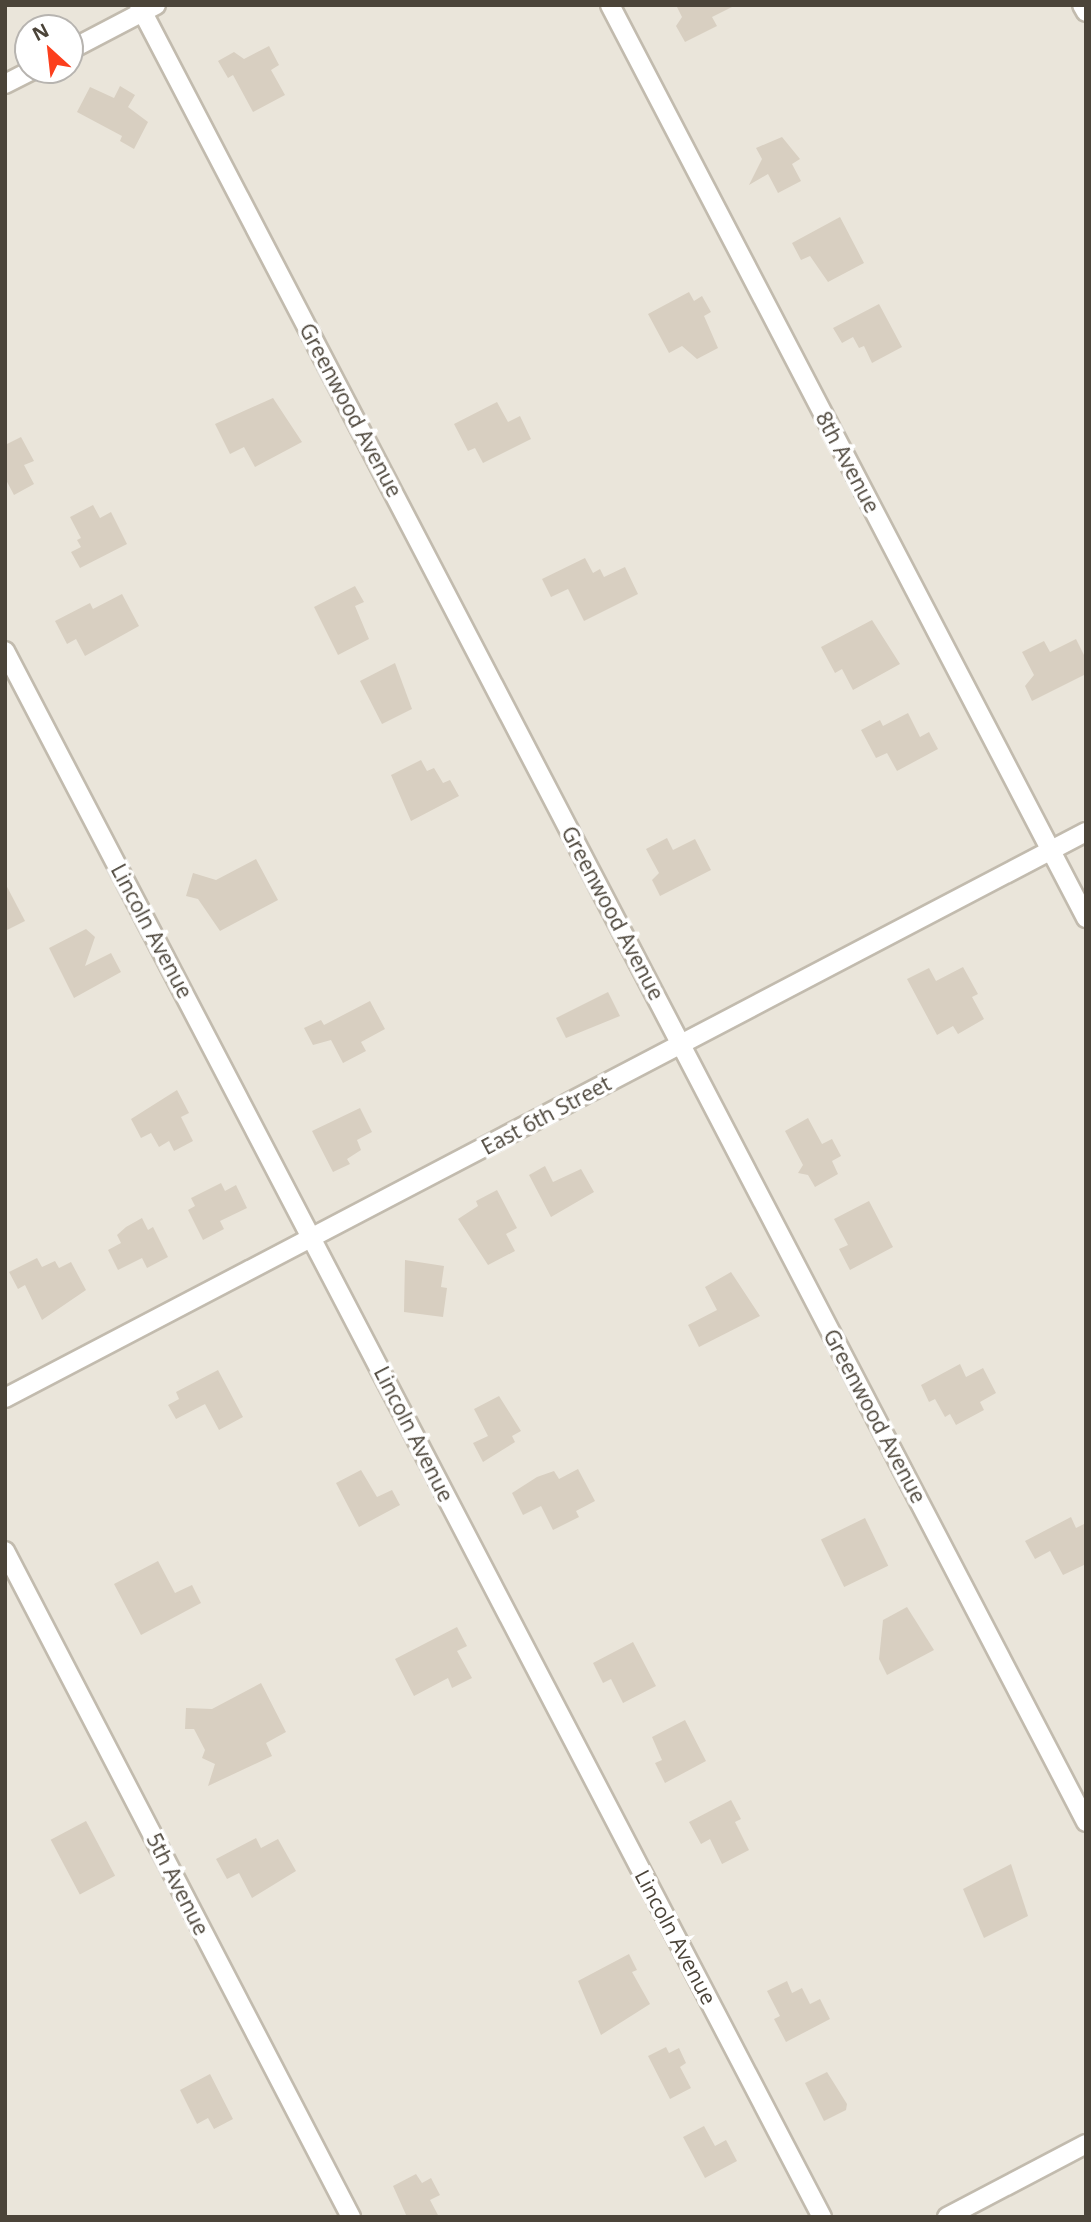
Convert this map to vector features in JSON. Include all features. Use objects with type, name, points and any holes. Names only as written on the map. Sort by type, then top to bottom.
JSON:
[{"type":"street","name":"8th Avenue","points":[[610,5],[1086,918]]},
{"type":"street","points":[[1082,5],[1086,12]]},
{"type":"street","points":[[84,42],[146,7]]},
{"type":"street","name":"Greenwood Avenue","points":[[146,7],[1086,1822]]},
{"type":"street","name":"Lincoln Avenue","points":[[5,651],[822,2217]]},
{"type":"street","name":"East 6th Street","points":[[5,1398],[1086,832]]},
{"type":"street","name":"5th Avenue","points":[[5,1551],[351,2217]]},
{"type":"street","points":[[947,2217],[1086,2144]]},
{"type":"shaded area","points":[[5,5],[1086,5],[1086,2217],[5,2217]]},
{"type":"building","points":[[676,5],[736,5],[712,17],[717,26],[685,42],[676,26],[682,17]]},
{"type":"building","points":[[269,46],[279,65],[271,70],[285,95],[253,112],[233,75],[228,78],[218,61],[234,52],[244,59]]},
{"type":"building","points":[[120,86],[135,95],[128,107],[148,122],[134,149],[120,141],[122,136],[77,112],[90,87],[114,98]]},
{"type":"building","points":[[782,137],[800,159],[792,164],[801,181],[778,193],[768,174],[749,185],[762,159],[756,148]]},
{"type":"building","points":[[840,217],[864,263],[828,282],[810,256],[801,260],[792,243]]},
{"type":"building","points":[[689,292],[694,301],[702,296],[711,312],[704,316],[718,348],[697,359],[682,346],[669,353],[648,314]]},
{"type":"building","points":[[879,304],[902,347],[872,363],[864,346],[859,348],[853,337],[842,343],[833,328]]},
{"type":"building","points":[[273,398],[302,442],[255,467],[244,447],[230,454],[215,424]]},
{"type":"building","points":[[497,402],[508,422],[520,416],[531,439],[483,463],[475,448],[468,451],[454,424]]},
{"type":"building","points":[[21,437],[34,461],[24,465],[34,484],[14,495],[5,478],[5,445]]},
{"type":"building","points":[[93,505],[100,518],[111,512],[127,544],[80,568],[71,552],[81,547],[77,540],[81,538],[70,517]]},
{"type":"building","points":[[585,558],[593,573],[600,569],[604,577],[625,567],[638,594],[584,621],[568,589],[551,597],[542,579]]},
{"type":"building","points":[[355,586],[364,602],[355,606],[369,639],[338,655],[314,607]]},
{"type":"building","points":[[122,594],[139,626],[85,656],[76,639],[67,644],[55,621],[90,603],[93,609]]},
{"type":"building","points":[[872,620],[900,664],[853,690],[842,669],[835,673],[821,647]]},
{"type":"building","points":[[1076,639],[1086,659],[1086,674],[1032,701],[1025,686],[1034,675],[1022,652],[1044,641],[1050,652]]},
{"type":"building","points":[[395,663],[412,709],[382,724],[360,681]]},
{"type":"building","points":[[908,713],[920,737],[929,732],[938,749],[897,771],[887,753],[876,758],[861,730],[880,720],[883,726]]},
{"type":"building","points":[[421,760],[427,771],[434,768],[443,783],[450,780],[459,796],[411,821],[391,775]]},
{"type":"building","points":[[667,838],[673,850],[695,839],[711,870],[660,896],[652,880],[659,873],[646,849]]},
{"type":"building","points":[[256,859],[278,900],[220,931],[198,899],[186,896],[193,873],[216,880]]},
{"type":"building","points":[[5,883],[25,921],[5,931]]},
{"type":"building","points":[[86,929],[95,937],[85,966],[111,953],[121,972],[74,998],[49,948]]},
{"type":"building","points":[[963,967],[978,994],[972,997],[984,1019],[958,1034],[953,1026],[937,1035],[907,979],[929,968],[936,981]]},
{"type":"building","points":[[608,992],[620,1016],[566,1038],[556,1018]]},
{"type":"building","points":[[370,1001],[385,1029],[361,1042],[366,1051],[343,1063],[331,1040],[313,1045],[304,1028],[321,1020],[324,1025]]},
{"type":"building","points":[[177,1090],[189,1113],[181,1117],[193,1141],[174,1151],[169,1141],[159,1147],[151,1133],[141,1138],[131,1119]]},
{"type":"building","points":[[360,1108],[372,1132],[357,1140],[361,1150],[347,1159],[350,1164],[333,1172],[312,1131]]},
{"type":"building","points":[[808,1118],[822,1144],[832,1139],[841,1156],[832,1161],[838,1174],[815,1187],[808,1175],[798,1173],[803,1165],[785,1131]]},
{"type":"building","points":[[545,1166],[553,1182],[581,1169],[594,1192],[551,1217],[529,1175]]},
{"type":"building","points":[[221,1183],[225,1191],[236,1185],[247,1208],[220,1221],[224,1229],[203,1240],[188,1210],[195,1206],[191,1198]]},
{"type":"building","points":[[497,1190],[517,1228],[506,1234],[515,1251],[488,1265],[458,1219],[478,1206],[476,1201]]},
{"type":"building","points":[[869,1201],[893,1247],[850,1270],[839,1249],[848,1245],[834,1219]]},
{"type":"building","points":[[142,1218],[148,1230],[153,1227],[168,1257],[147,1268],[142,1258],[118,1270],[108,1250],[121,1243],[117,1235]]},
{"type":"building","points":[[37,1258],[42,1267],[55,1261],[59,1268],[71,1262],[86,1290],[42,1320],[25,1285],[18,1289],[9,1272]]},
{"type":"building","points":[[405,1260],[444,1266],[441,1287],[447,1288],[443,1317],[404,1312]]},
{"type":"building","points":[[731,1272],[760,1316],[699,1347],[688,1325],[717,1310],[705,1287]]},
{"type":"building","points":[[960,1364],[966,1377],[983,1368],[996,1393],[980,1402],[984,1410],[956,1425],[950,1414],[945,1417],[935,1399],[929,1402],[921,1385]]},
{"type":"building","points":[[218,1370],[243,1417],[219,1430],[205,1404],[176,1419],[168,1405],[179,1399],[176,1392]]},
{"type":"building","points":[[499,1396],[521,1431],[512,1436],[515,1442],[483,1462],[473,1443],[488,1436],[474,1409]]},
{"type":"building","points":[[578,1469],[595,1501],[576,1511],[579,1517],[553,1530],[541,1506],[523,1515],[512,1493],[537,1477],[554,1471],[559,1479]]},
{"type":"building","points":[[361,1470],[377,1497],[392,1490],[400,1505],[359,1527],[336,1483]]},
{"type":"building","points":[[1071,1517],[1076,1528],[1086,1523],[1086,1564],[1063,1575],[1050,1551],[1035,1559],[1025,1541]]},
{"type":"building","points":[[865,1518],[888,1566],[844,1587],[821,1539]]},
{"type":"building","points":[[158,1561],[175,1593],[192,1585],[201,1603],[141,1635],[114,1584]]},
{"type":"building","points":[[907,1607],[934,1650],[887,1675],[879,1659],[883,1620]]},
{"type":"building","points":[[457,1627],[467,1646],[457,1651],[472,1678],[452,1688],[448,1678],[414,1696],[395,1659]]},
{"type":"building","points":[[633,1642],[656,1686],[623,1703],[611,1679],[603,1683],[593,1663]]},
{"type":"building","points":[[261,1683],[286,1732],[266,1743],[272,1756],[208,1786],[215,1764],[202,1758],[205,1750],[194,1729],[185,1729],[186,1708],[212,1709]]},
{"type":"building","points":[[685,1720],[706,1761],[665,1783],[655,1763],[662,1760],[652,1737]]},
{"type":"building","points":[[731,1800],[741,1819],[735,1822],[749,1850],[722,1864],[710,1839],[701,1844],[689,1822]]},
{"type":"building","points":[[86,1821],[115,1876],[80,1895],[51,1840]]},
{"type":"building","points":[[256,1838],[261,1848],[278,1839],[296,1871],[252,1898],[239,1873],[227,1879],[216,1859]]},
{"type":"building","points":[[1011,1864],[1028,1916],[984,1938],[963,1889]]},
{"type":"building","points":[[629,1954],[637,1970],[632,1972],[650,2004],[601,2035],[578,1981]]},
{"type":"building","points":[[787,1981],[792,1993],[802,1988],[810,2004],[820,1999],[830,2019],[786,2042],[774,2019],[780,2016],[767,1991]]},
{"type":"building","points":[[666,2047],[669,2053],[679,2048],[686,2063],[680,2067],[691,2088],[670,2099],[648,2056]]},
{"type":"building","points":[[827,2072],[847,2104],[846,2110],[824,2121],[805,2083]]},
{"type":"building","points":[[210,2074],[233,2119],[214,2129],[208,2118],[197,2124],[180,2090]]},
{"type":"building","points":[[704,2126],[715,2146],[726,2140],[737,2161],[705,2178],[683,2137]]},
{"type":"building","points":[[416,2174],[422,2183],[431,2178],[440,2195],[430,2200],[439,2217],[407,2217],[393,2186]]}]
